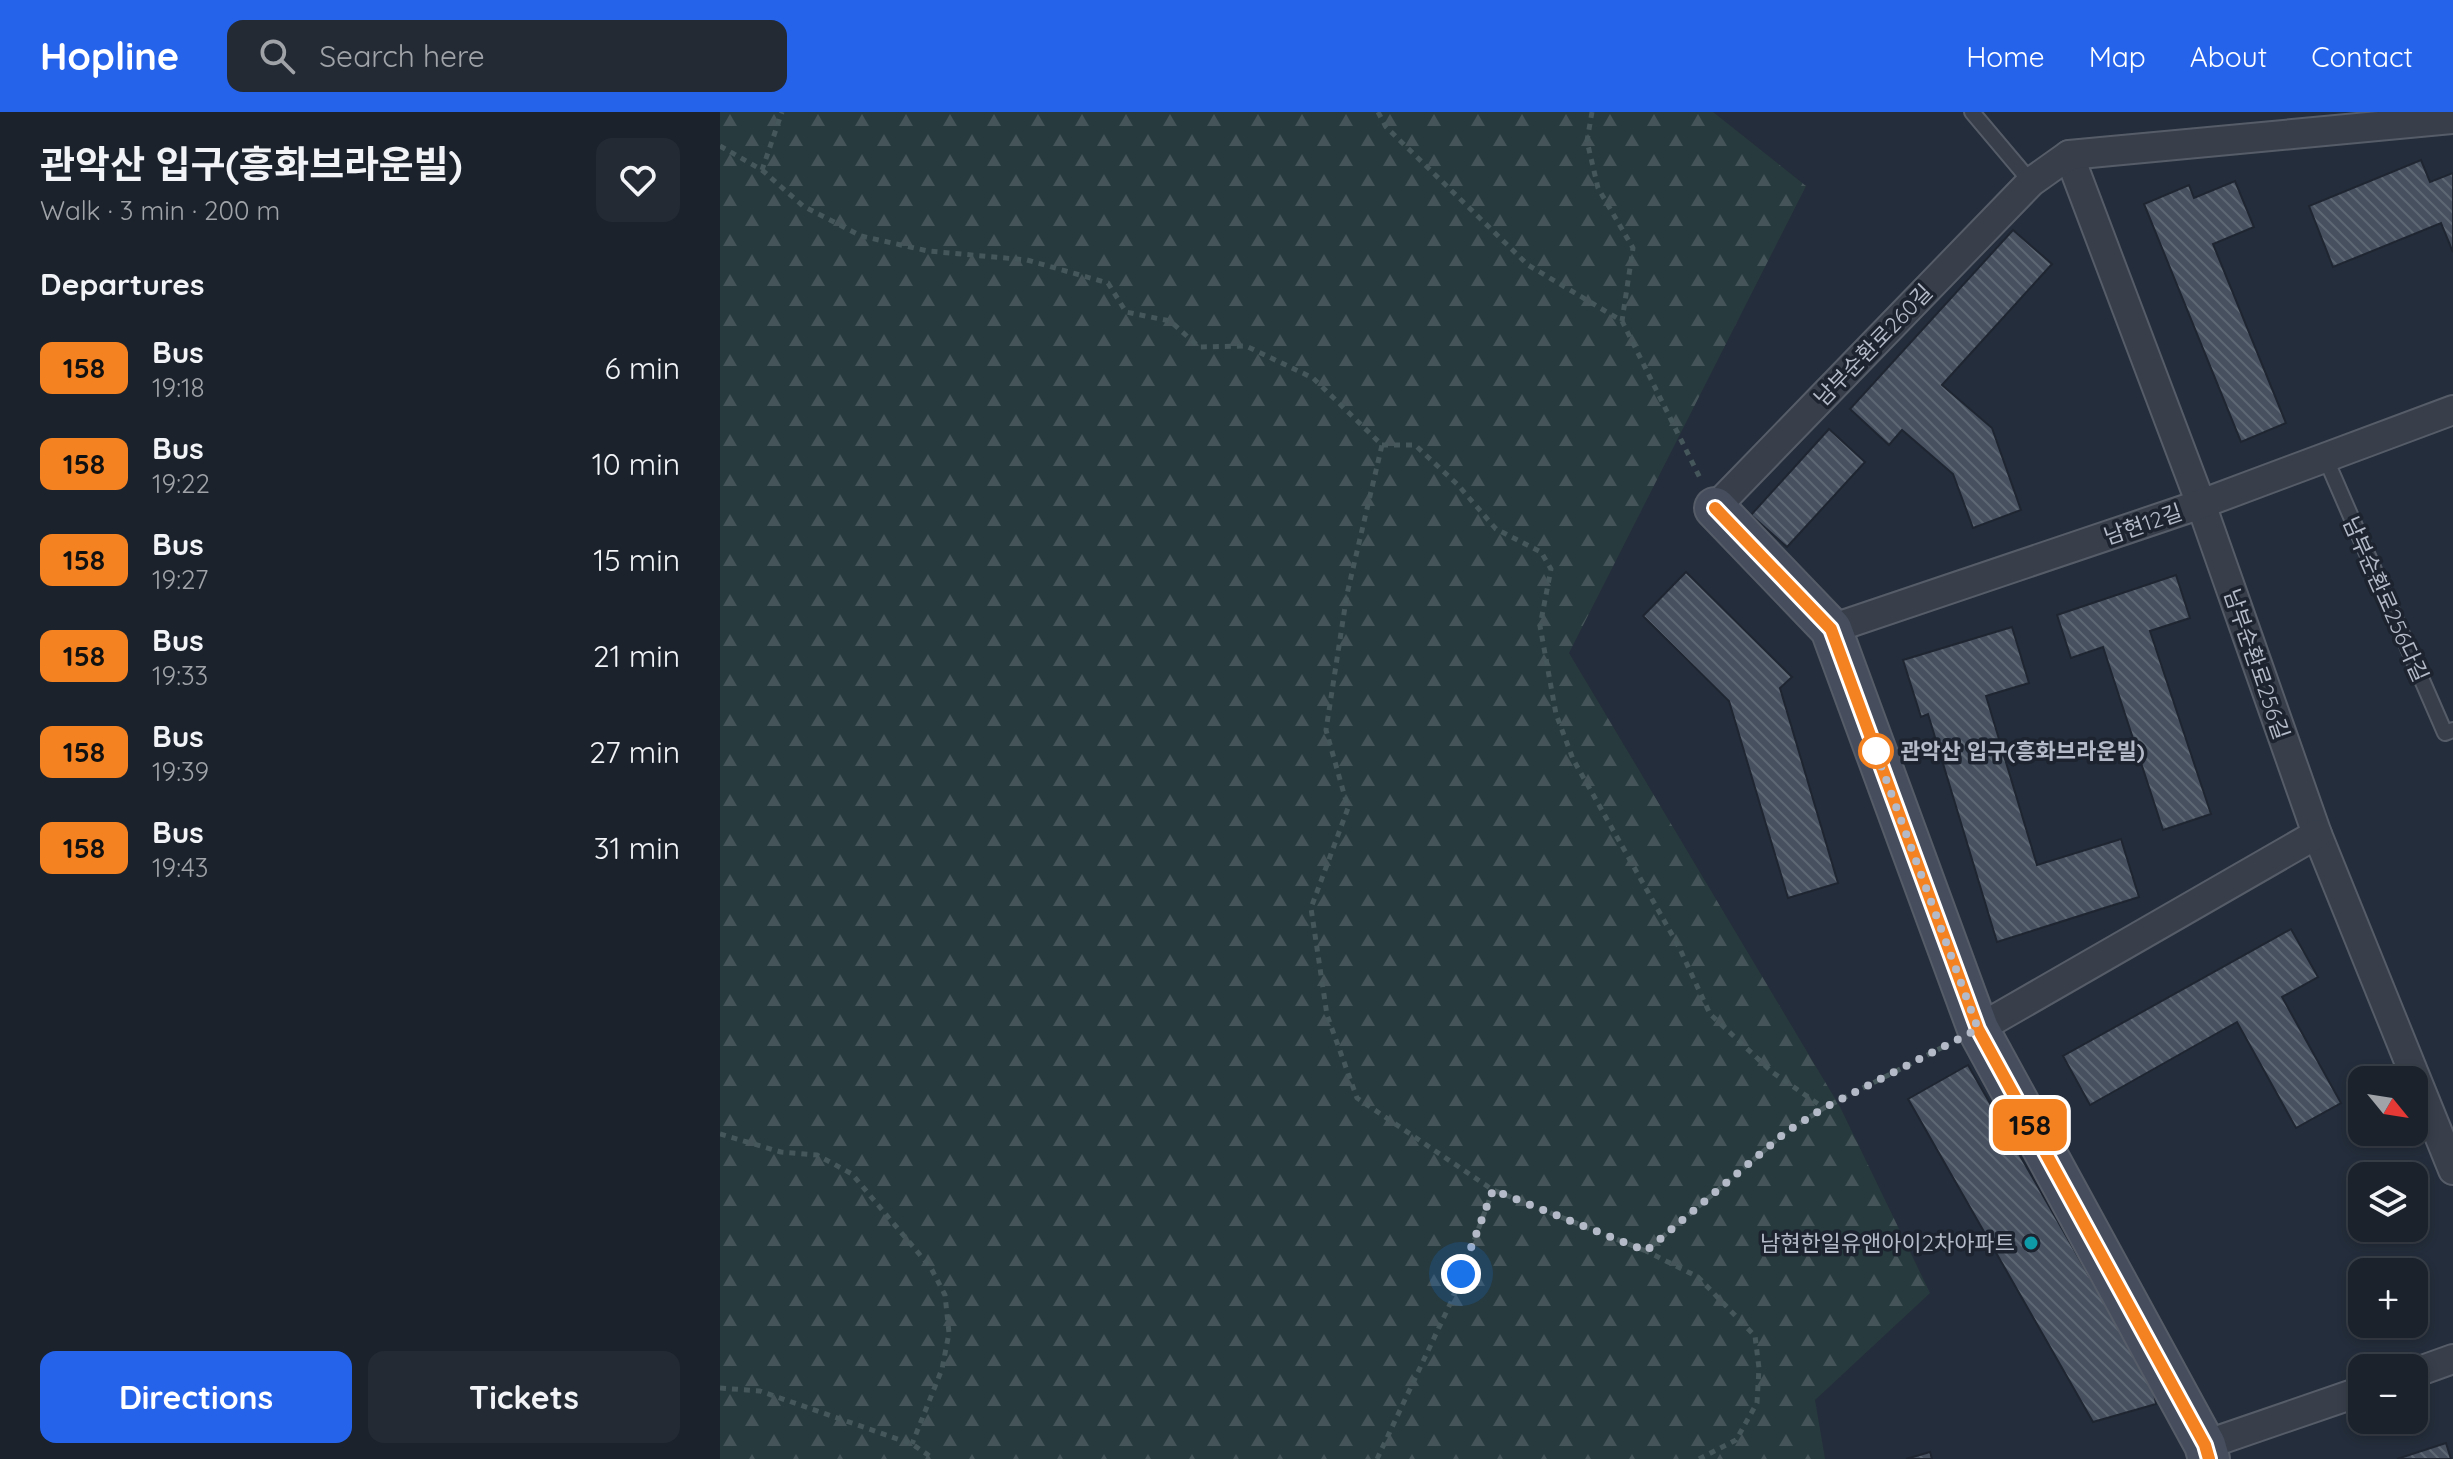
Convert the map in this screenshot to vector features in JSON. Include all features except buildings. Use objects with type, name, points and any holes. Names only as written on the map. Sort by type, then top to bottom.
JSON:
[{"type":"street","points":[[2069,155],[2453,119]]},
{"type":"street","name":"남부순환로260길","points":[[1715,508],[2031,182],[2069,155]]},
{"type":"street","name":"남부순환로256길","points":[[2069,155],[2201,504],[2317,834],[2453,1170]]},
{"type":"street","name":"남현12길","points":[[1831,629],[2201,504],[2453,410]]},
{"type":"street","points":[[1715,508],[1831,629],[1978,1029],[2207,1452],[2348,1397]]},
{"type":"street","points":[[1978,1029],[2317,834]]},
{"type":"street","points":[[2428,1368],[2453,1359]]},
{"type":"lane","points":[[1972,112],[2031,182]]},
{"type":"lane","name":"남부순환로256다길","points":[[2325,457],[2445,733],[2453,730]]},
{"type":"path","points":[[762,170],[782,112]]},
{"type":"path","points":[[1378,112],[1386,127],[1528,265],[1622,321],[1715,508]]},
{"type":"path","points":[[1592,112],[1587,141],[1598,188],[1633,248],[1622,321]]},
{"type":"path","points":[[720,146],[762,170],[803,206],[861,236],[928,251],[1027,260],[1108,283],[1126,312],[1170,321],[1199,347],[1246,346],[1313,378],[1382,445],[1415,445],[1458,485],[1496,529],[1541,552],[1551,569],[1540,626],[1556,714],[1573,759],[1679,947],[1710,1014],[1772,1072],[1824,1108]]},
{"type":"path","points":[[1382,445],[1347,594],[1326,730],[1348,808],[1311,908],[1327,1015],[1357,1098],[1493,1190],[1646,1251],[1698,1277],[1755,1336],[1759,1368],[1757,1403],[1736,1440],[1699,1459]]},
{"type":"path","points":[[1646,1251],[1786,1132],[1824,1108],[1978,1029]]},
{"type":"path","points":[[720,1134],[781,1152],[817,1155],[852,1174],[931,1268],[945,1295],[949,1333],[942,1369],[912,1444]]},
{"type":"path","points":[[1377,1459],[1451,1302],[1493,1190]]},
{"type":"path","points":[[720,1388],[760,1391],[912,1444],[934,1459]]},
{"type":"green space","points":[[720,112],[1713,112],[1806,186],[1569,653],[1840,1107],[1930,1293],[1815,1400],[1825,1459],[720,1459]]},
{"type":"bus line","name":"158","points":[[1715,508],[1831,629],[1978,1029],[2205,1445],[2209,1459]]},
{"type":"place","name":"관악산 입구(흥화브라운빌)","points":[[1876,751]]},
{"type":"place","name":"남현한일유앤아이2차아파트","points":[[2031,1243]]},
{"type":"route","points":[[1461,1274],[1493,1190],[1646,1251],[1786,1132],[1824,1108],[1978,1029],[1873,744],[1876,751]]}]
